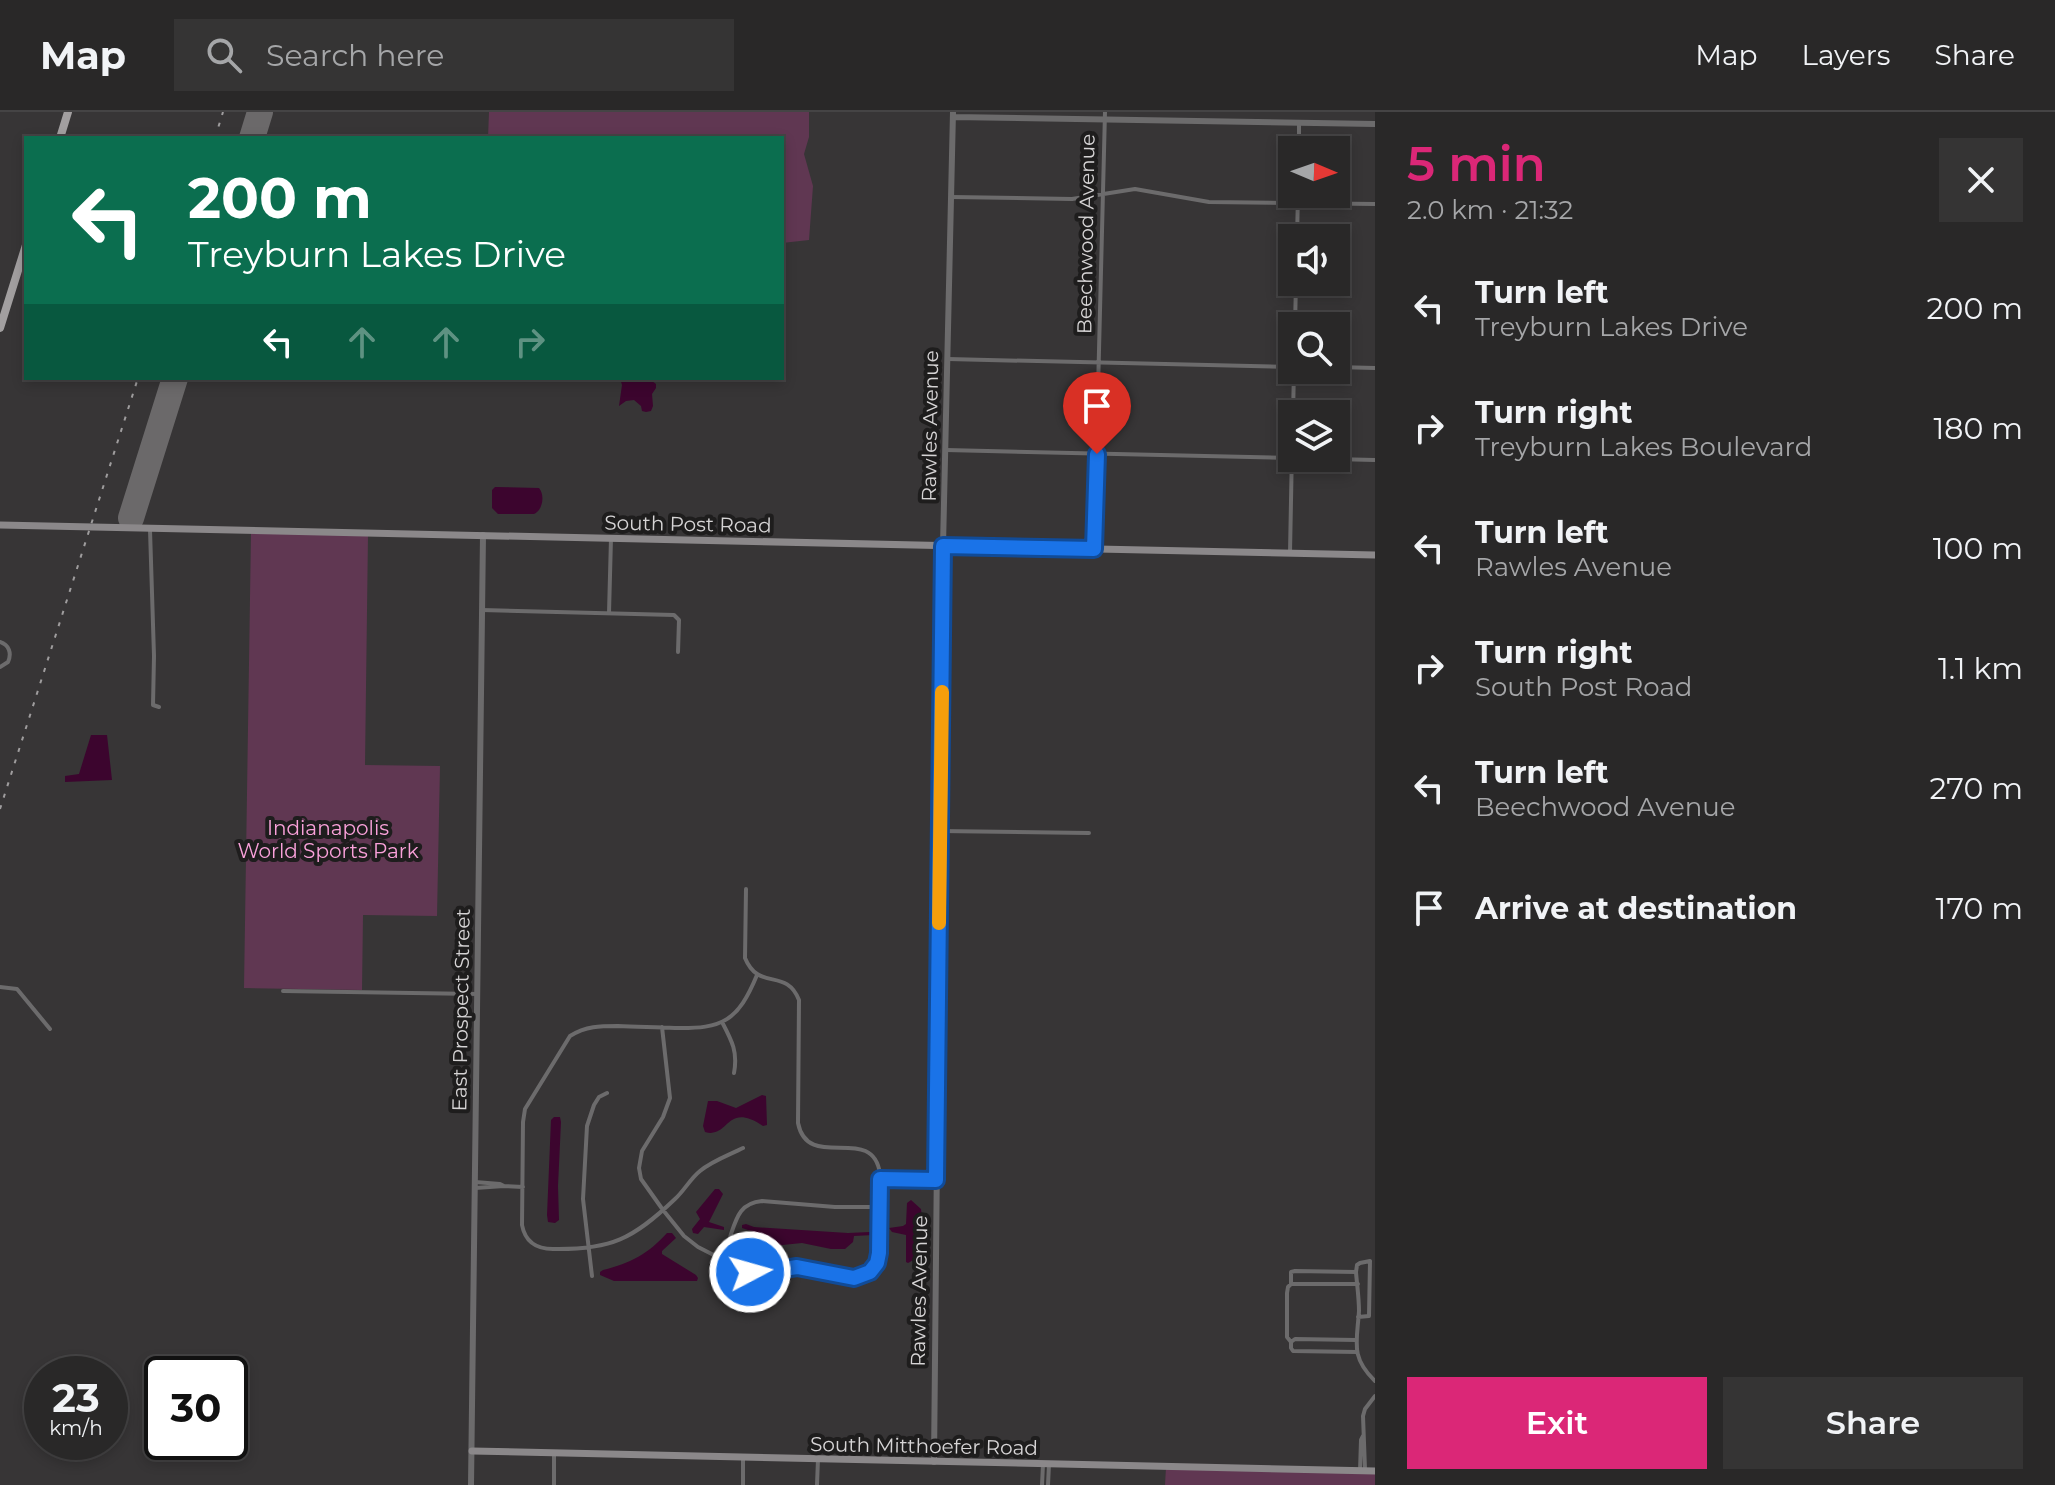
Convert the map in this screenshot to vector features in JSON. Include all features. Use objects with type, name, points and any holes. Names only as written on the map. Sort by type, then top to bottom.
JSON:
[{"type":"main road","points":[[61,136],[68,112]]},
{"type":"main road","points":[[0,328],[24,251]]},
{"type":"main road","name":"South Post Road","points":[[0,525],[1375,555]]},
{"type":"main road","name":"South Mitthoefer Road","points":[[472,1451],[1375,1471]]},
{"type":"street","points":[[953,114],[1375,124]]},
{"type":"street","name":"Rawles Avenue","points":[[934,1462],[943,546],[953,114]]},
{"type":"street","name":"Beechwood Avenue","points":[[1094,549],[1105,116]]},
{"type":"street","points":[[1299,122],[1299,136]]},
{"type":"street","points":[[951,197],[1067,200],[1137,189],[1206,202],[1278,203]]},
{"type":"street","points":[[1350,204],[1375,204]]},
{"type":"street","points":[[948,359],[1278,368]]},
{"type":"street","points":[[1350,367],[1375,368]]},
{"type":"street","points":[[946,450],[1278,459]]},
{"type":"street","points":[[1350,460],[1375,460]]},
{"type":"street","points":[[1290,553],[1292,472]]},
{"type":"street","points":[[150,528],[156,706]]},
{"type":"street","name":"East Prospect Street","points":[[471,1485],[483,535]]},
{"type":"street","points":[[609,613],[611,538]]},
{"type":"street","points":[[482,610],[674,615],[679,620],[678,652]]},
{"type":"street","points":[[0,642],[7,646],[10,654],[8,662],[0,667]]},
{"type":"street","points":[[940,831],[1089,833]]},
{"type":"street","points":[[662,1027],[670,1098],[663,1117],[642,1151],[639,1168],[641,1179],[663,1210],[692,1243],[741,1269],[757,1272],[797,1267],[854,1278],[871,1271],[879,1256],[879,1165],[868,1151],[817,1146],[801,1134],[798,1123],[799,1000],[796,991],[786,982],[757,975],[748,965],[745,958],[746,889]]},
{"type":"street","points":[[743,1148],[702,1169],[663,1210],[623,1239],[602,1247],[543,1248],[527,1238],[522,1225],[525,1109],[570,1036],[594,1026],[696,1028],[716,1025],[734,1014],[757,975]]},
{"type":"street","points":[[0,987],[17,989],[50,1029]]},
{"type":"street","points":[[283,991],[477,994]]},
{"type":"street","points":[[722,1022],[735,1051],[737,1060],[734,1073]]},
{"type":"street","points":[[592,1276],[583,1199],[587,1126],[594,1105],[599,1097],[607,1093]]},
{"type":"street","points":[[880,1179],[936,1180]]},
{"type":"street","points":[[475,1185],[523,1187]]},
{"type":"street","points":[[720,1259],[737,1216],[751,1202],[880,1207]]},
{"type":"street","points":[[1358,1317],[1369,1316],[1370,1261],[1357,1265],[1356,1340],[1360,1365],[1375,1381]]},
{"type":"street","points":[[1356,1272],[1291,1272],[1287,1337],[1293,1351],[1357,1352]]},
{"type":"street","points":[[1291,1284],[1358,1284]]},
{"type":"street","points":[[1291,1342],[1295,1339],[1356,1340]]},
{"type":"street","points":[[1362,1471],[1366,1440],[1363,1436],[1364,1413],[1375,1396]]},
{"type":"street","points":[[554,1453],[554,1485]]},
{"type":"street","points":[[743,1458],[743,1485]]},
{"type":"street","points":[[817,1485],[818,1459]]},
{"type":"street","points":[[1045,1485],[1046,1464]]},
{"type":"green space","points":[[489,112],[809,112],[809,137],[804,154],[813,186],[809,240],[784,243],[784,136],[488,136]]},
{"type":"green space","name":"Indianapolis World Sports Park","points":[[251,533],[368,535],[365,765],[440,766],[437,916],[363,915],[362,990],[244,988]]},
{"type":"green space","points":[[1166,1467],[1375,1471],[1375,1485],[1165,1485]]},
{"type":"shaded area","points":[[621,380],[651,380],[656,384],[651,411],[642,411],[634,400],[619,406]]},
{"type":"shaded area","points":[[495,487],[539,488],[541,506],[534,514],[498,514],[492,508],[492,490]]},
{"type":"shaded area","points":[[91,735],[107,735],[112,780],[65,782],[65,776],[79,774]]},
{"type":"shaded area","points":[[762,1095],[766,1096],[767,1125],[741,1117],[713,1133],[705,1132],[703,1126],[708,1101],[736,1108]]},
{"type":"shaded area","points":[[560,1117],[561,1122],[559,1220],[555,1223],[548,1222],[547,1215],[551,1120]]},
{"type":"shaded area","points":[[715,1189],[723,1194],[709,1222],[724,1227],[724,1230],[704,1227],[698,1234],[693,1233],[692,1229],[700,1219],[696,1212]]},
{"type":"shaded area","points":[[911,1200],[921,1209],[923,1232],[918,1254],[908,1263],[906,1235],[892,1232],[889,1228],[906,1224],[907,1203]]},
{"type":"shaded area","points":[[746,1224],[754,1227],[870,1232],[873,1235],[854,1236],[853,1242],[845,1249],[802,1243],[763,1247],[756,1242],[754,1232],[742,1228]]},
{"type":"shaded area","points":[[667,1233],[672,1233],[676,1238],[662,1254],[696,1275],[697,1281],[614,1281],[600,1275],[603,1270],[638,1257]]},
{"type":"runway","points":[[253,136],[260,112]]},
{"type":"runway","points":[[131,518],[174,380]]},
{"type":"railway","points":[[216,136],[223,112]]},
{"type":"railway","points":[[0,809],[137,380]]},
{"type":"slow traffic","points":[[939,923],[942,692]]},
{"type":"route","points":[[750,1272],[797,1267],[854,1278],[862,1276],[872,1270],[879,1256],[880,1179],[936,1180],[943,546],[1094,549],[1097,454]]}]
